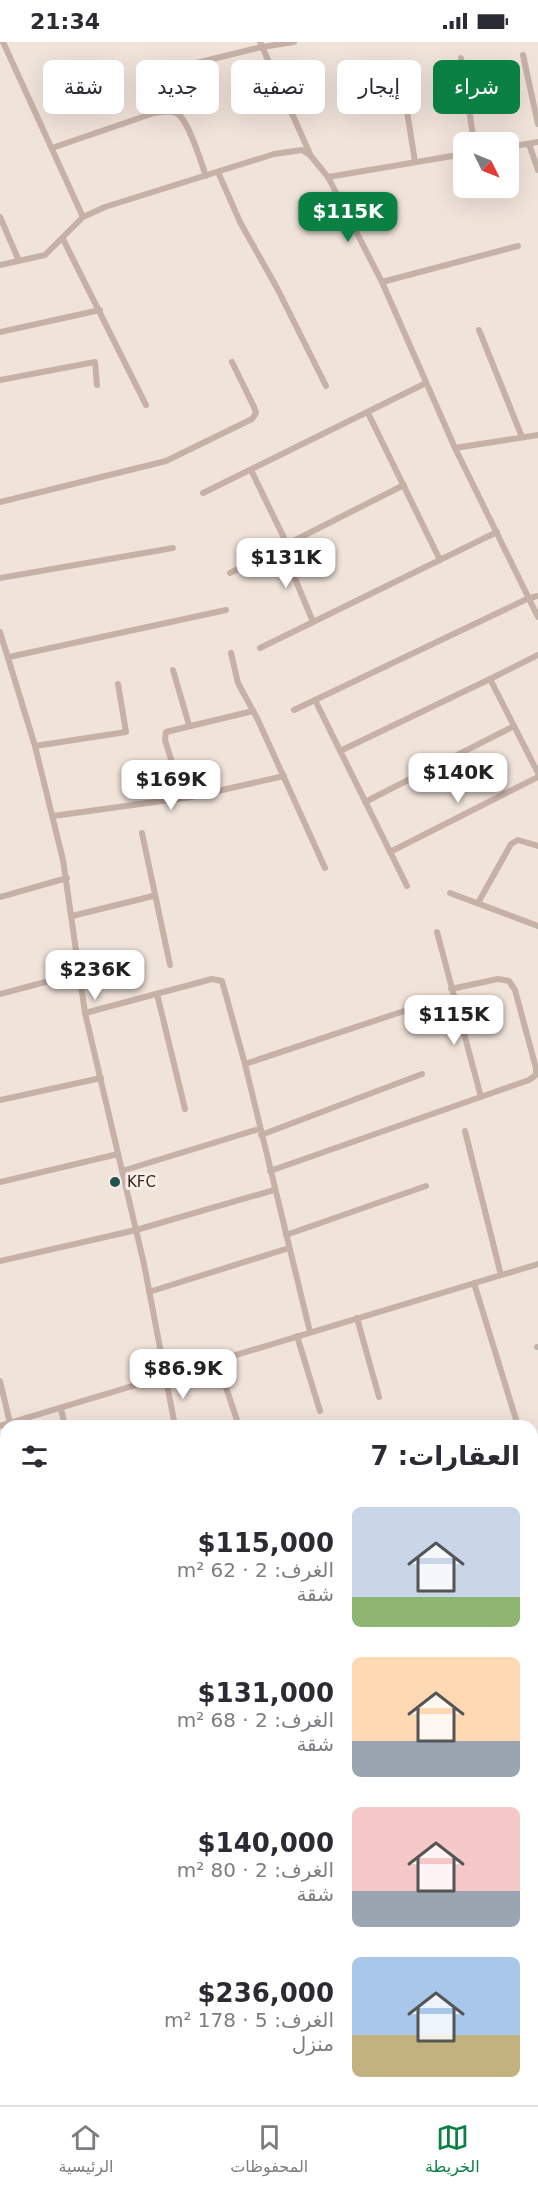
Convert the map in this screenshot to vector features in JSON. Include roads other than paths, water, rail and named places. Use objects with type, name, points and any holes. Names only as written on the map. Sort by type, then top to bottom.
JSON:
[{"type":"street","points":[[3,42],[83,217]]},
{"type":"street","points":[[203,60],[261,44],[294,42]]},
{"type":"street","points":[[261,44],[310,155],[328,177],[382,282],[456,448],[538,616]]},
{"type":"street","points":[[523,55],[538,124]]},
{"type":"street","points":[[461,58],[472,132]]},
{"type":"street","points":[[52,148],[151,114]]},
{"type":"street","points":[[177,114],[180,115],[206,176]]},
{"type":"street","points":[[408,114],[415,162]]},
{"type":"street","points":[[519,145],[538,142]]},
{"type":"street","points":[[529,144],[538,170]]},
{"type":"street","points":[[0,265],[45,255],[83,217],[105,207],[295,149],[310,155]]},
{"type":"street","points":[[328,177],[453,156]]},
{"type":"street","points":[[218,172],[240,222],[277,288],[326,386]]},
{"type":"street","points":[[0,217],[19,261]]},
{"type":"street","points":[[63,239],[146,405]]},
{"type":"street","points":[[382,282],[518,246]]},
{"type":"street","points":[[0,332],[100,310]]},
{"type":"street","points":[[479,330],[522,437]]},
{"type":"street","points":[[0,380],[95,362],[97,385]]},
{"type":"street","points":[[0,502],[166,461],[252,418],[256,413],[254,407],[232,363]]},
{"type":"street","points":[[203,492],[426,383]]},
{"type":"street","points":[[368,413],[440,560]]},
{"type":"street","points":[[456,448],[538,435]]},
{"type":"street","points":[[251,470],[284,546],[313,622]]},
{"type":"street","points":[[230,573],[404,485]]},
{"type":"street","points":[[260,648],[497,532]]},
{"type":"street","points":[[0,578],[173,548]]},
{"type":"street","points":[[294,711],[529,598],[538,596]]},
{"type":"street","points":[[9,657],[226,610]]},
{"type":"street","points":[[0,632],[35,746],[67,878],[85,1013],[136,1230],[168,1377],[174,1420]]},
{"type":"street","points":[[231,653],[238,683],[284,776],[325,868]]},
{"type":"street","points":[[340,751],[538,655]]},
{"type":"street","points":[[173,670],[189,725]]},
{"type":"street","points":[[390,852],[538,775],[490,679]]},
{"type":"street","points":[[35,746],[126,732],[127,725],[118,684]]},
{"type":"street","points":[[315,700],[407,886]]},
{"type":"street","points":[[183,798],[165,740],[166,732],[253,711]]},
{"type":"street","points":[[365,801],[514,726]]},
{"type":"street","points":[[53,816],[183,798],[284,776]]},
{"type":"street","points":[[142,833],[153,896],[170,965]]},
{"type":"street","points":[[478,903],[511,844],[518,840],[538,846]]},
{"type":"street","points":[[0,897],[67,878]]},
{"type":"street","points":[[450,893],[538,926]]},
{"type":"street","points":[[72,916],[153,896]]},
{"type":"street","points":[[437,932],[481,1097]]},
{"type":"street","points":[[0,994],[79,973]]},
{"type":"street","points":[[270,1171],[529,1080],[536,1075],[515,990],[509,981],[498,978],[451,988]]},
{"type":"street","points":[[85,1013],[212,979],[222,981],[245,1064],[310,1332]]},
{"type":"street","points":[[157,994],[185,1109]]},
{"type":"street","points":[[245,1064],[410,1009]]},
{"type":"street","points":[[122,1171],[260,1132],[422,1074]]},
{"type":"street","points":[[0,1100],[100,1078]]},
{"type":"street","points":[[465,1131],[501,1275]]},
{"type":"street","points":[[0,1182],[118,1154]]},
{"type":"street","points":[[286,1235],[426,1186]]},
{"type":"street","points":[[0,1261],[136,1230],[274,1190]]},
{"type":"street","points":[[149,1292],[289,1248]]},
{"type":"street","points":[[20,1420],[538,1263]]},
{"type":"street","points":[[474,1283],[516,1420]]},
{"type":"street","points":[[357,1318],[380,1397]]},
{"type":"street","points":[[297,1336],[320,1411]]},
{"type":"street","points":[[217,1362],[237,1420]]},
{"type":"street","points":[[0,1381],[9,1420]]},
{"type":"street","points":[[61,1408],[64,1420]]},
{"type":"place","name":"KFC","points":[[115,1182]]}]
